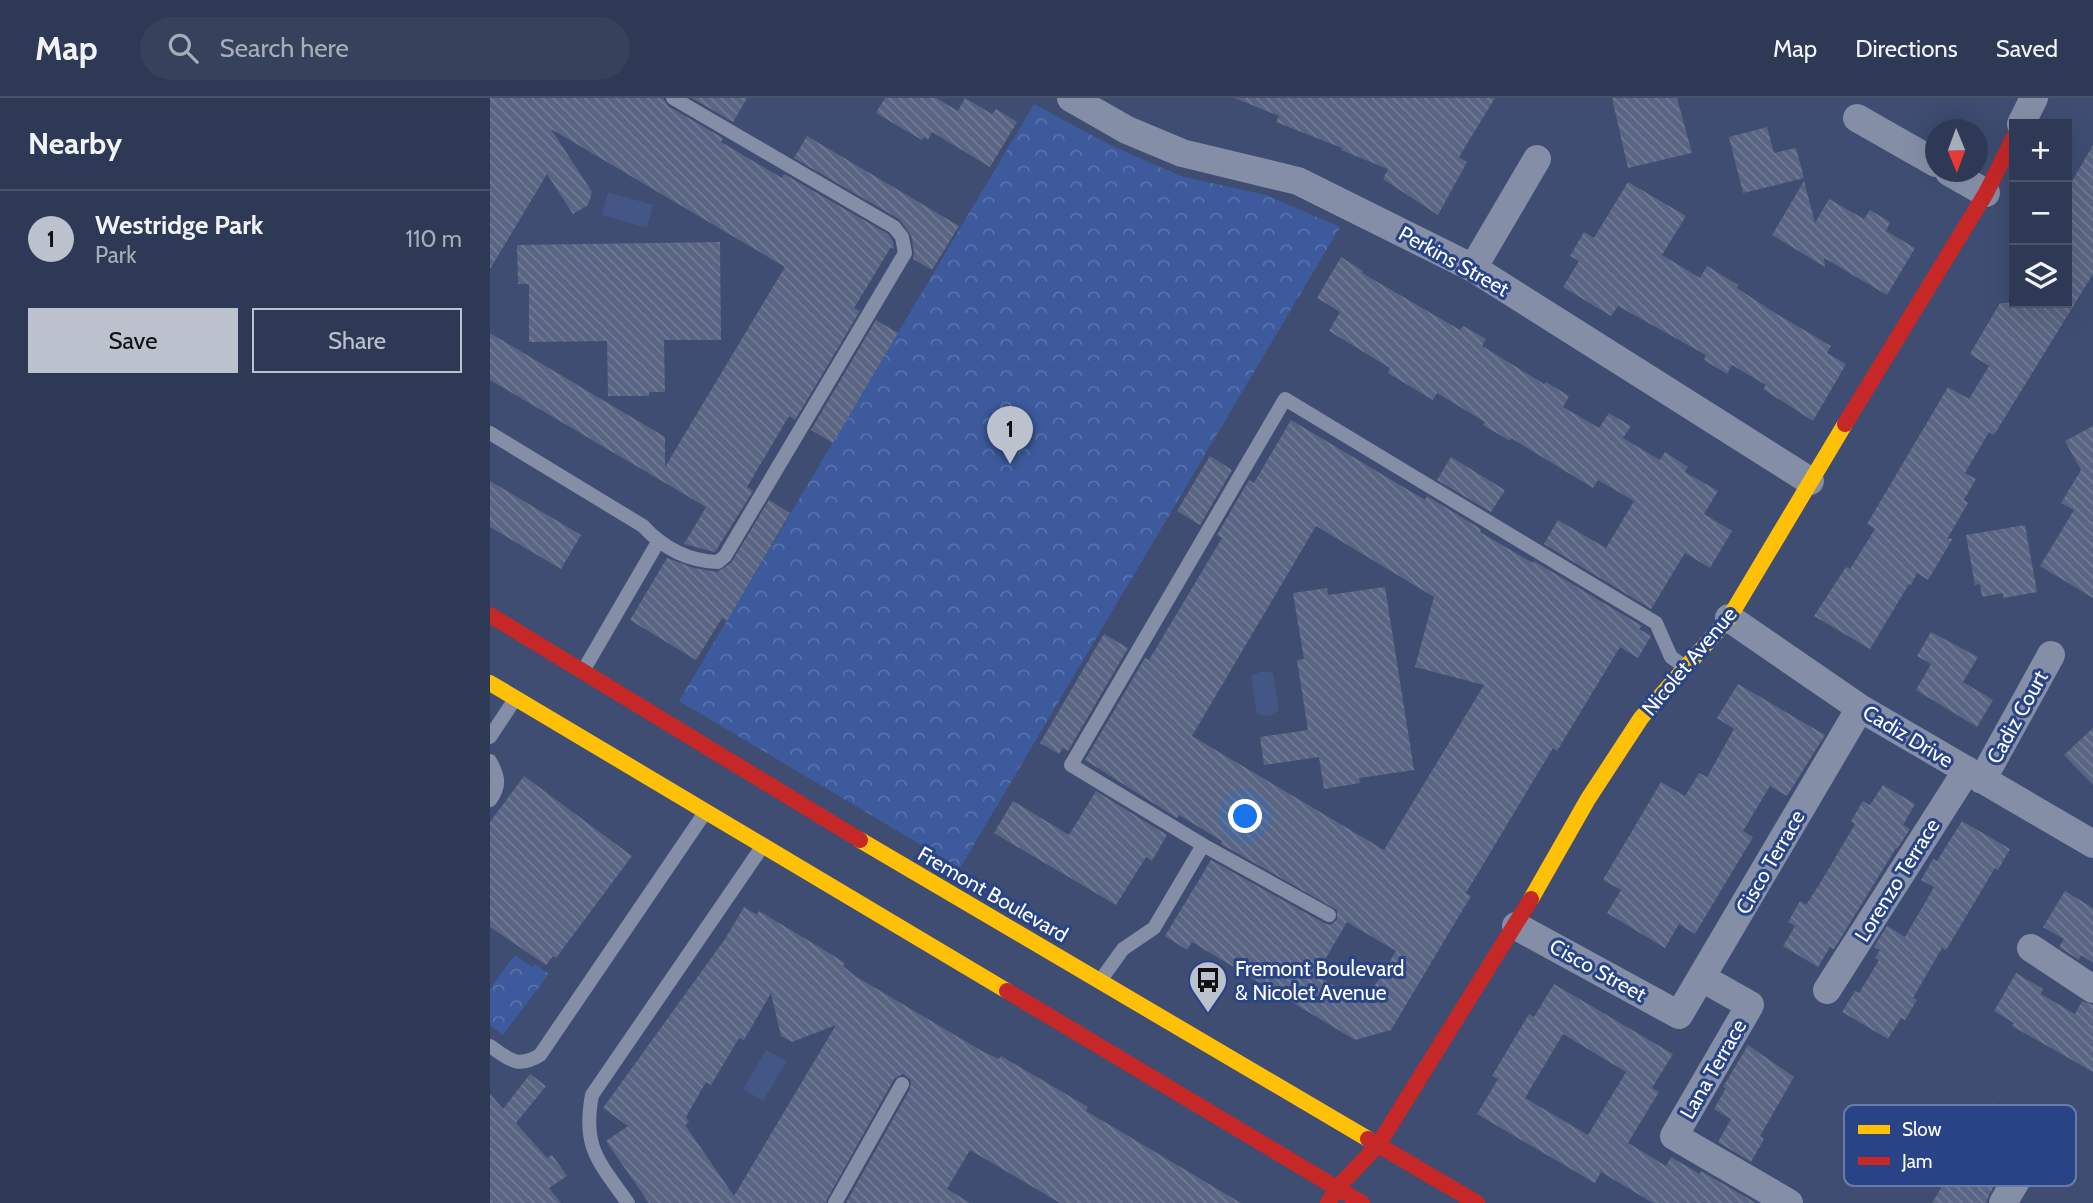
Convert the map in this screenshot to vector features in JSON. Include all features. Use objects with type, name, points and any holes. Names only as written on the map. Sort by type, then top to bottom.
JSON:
[{"type":"main road","name":"Nicolet Avenue","points":[[1328,1203],[1337,1188],[1378,1145],[1516,926],[1588,799],[1642,719],[1730,618],[1810,481],[1986,193],[2009,147]]},
{"type":"main road","name":"Fremont Boulevard","points":[[490,615],[797,803],[1477,1203]]},
{"type":"main road","points":[[490,683],[1337,1188],[1369,1199]]},
{"type":"main road","name":"Nicolet Avenue","points":[[1376,1168],[1378,1145]]},
{"type":"street","name":"Perkins Street","points":[[1072,98],[1128,130],[1182,153],[1298,181],[1473,268],[1810,481]]},
{"type":"street","points":[[2024,119],[2034,98]]},
{"type":"street","points":[[1857,118],[1925,157]]},
{"type":"street","points":[[1473,268],[1538,159]]},
{"type":"street","points":[[1967,182],[1986,193]]},
{"type":"street","name":"Cadiz Drive","points":[[1730,618],[1860,708],[2093,844]]},
{"type":"street","name":"Cadiz Court","points":[[1974,775],[2051,655]]},
{"type":"street","name":"Cisco Terrace","points":[[1679,1015],[1860,708]]},
{"type":"street","name":"Lorenzo Terrace","points":[[1827,990],[1974,775]]},
{"type":"street","name":"Cisco Street","points":[[1516,926],[1679,1015]]},
{"type":"street","points":[[2032,948],[2093,989]]},
{"type":"street","name":"Lana Terrace","points":[[1702,978],[1750,1005],[1674,1136],[1789,1203]]},
{"type":"street","points":[[2003,1203],[2013,1186]]},
{"type":"lane","points":[[490,433],[643,526],[658,542],[697,561],[718,562],[725,556],[905,253],[902,237],[894,227],[673,98]]},
{"type":"lane","points":[[1329,915],[1203,845],[1071,765],[1285,399],[1656,623],[1671,657],[1686,668]]},
{"type":"lane","points":[[582,672],[658,542]]},
{"type":"lane","points":[[490,737],[516,698]]},
{"type":"lane","points":[[490,761],[498,775],[497,790],[490,800]]},
{"type":"lane","points":[[490,1046],[514,1062],[528,1062],[540,1055],[706,811]]},
{"type":"lane","points":[[628,1203],[594,1154],[587,1121],[592,1095],[763,845]]},
{"type":"lane","points":[[1100,981],[1123,948],[1154,928],[1203,845]]},
{"type":"lane","points":[[835,1203],[902,1084]]},
{"type":"green space","points":[[1034,104],[1104,142],[1180,176],[1266,195],[1340,227],[960,868],[679,701]]},
{"type":"green space","points":[[515,955],[532,967],[535,964],[549,974],[503,1035],[490,1025],[490,989]]},
{"type":"shaded area","points":[[608,192],[653,205],[647,228],[602,215]]},
{"type":"shaded area","points":[[1262,671],[1273,673],[1279,710],[1269,716],[1257,714],[1251,676]]},
{"type":"shaded area","points":[[766,1050],[787,1061],[763,1101],[743,1089]]},
{"type":"building","points":[[490,98],[663,98],[668,106],[723,138],[721,142],[782,178],[784,174],[888,234],[893,241],[894,249],[891,247],[854,308],[860,311],[795,420],[789,416],[747,487],[753,491],[715,552],[684,544],[706,507],[490,380],[490,333],[665,437],[665,467],[785,267],[551,129],[592,192],[588,205],[573,214],[547,174],[490,269]]},
{"type":"building","points":[[692,98],[747,98],[733,122]]},
{"type":"building","points":[[885,98],[936,98],[958,111],[965,98],[992,114],[996,109],[1017,122],[990,167],[932,132],[928,140],[924,137],[922,140],[876,113]]},
{"type":"building","points":[[1235,98],[1495,98],[1459,157],[1467,162],[1438,215],[1383,179],[1388,169],[1276,122],[1279,116]]},
{"type":"building","points":[[1612,98],[1677,98],[1692,153],[1628,168]]},
{"type":"building","points":[[1767,127],[1774,153],[1796,148],[1804,178],[1743,193],[1729,137]]},
{"type":"building","points":[[807,136],[959,226],[932,270],[913,259],[911,235],[899,219],[794,158]]},
{"type":"building","points":[[2093,145],[2093,274],[1994,435],[1989,432],[1965,473],[1976,479],[1964,500],[1968,503],[1947,539],[1953,538],[1928,580],[1917,573],[1870,649],[1814,616],[1846,567],[1850,569],[1875,529],[1867,524],[1948,387],[1969,399],[1989,366],[1970,354],[2000,303],[2009,303],[2009,308],[2072,308],[2072,181]]},
{"type":"building","points":[[1804,181],[1815,223],[1829,199],[1864,219],[1870,210],[1890,222],[1886,231],[1915,248],[1887,295],[1824,258],[1825,267],[1772,235]]},
{"type":"building","points":[[1628,182],[1686,216],[1662,255],[1700,278],[1707,266],[1775,313],[1831,346],[1827,353],[1846,364],[1813,421],[1763,389],[1766,385],[1732,365],[1727,374],[1704,360],[1706,355],[1618,306],[1611,316],[1563,287],[1579,261],[1570,256],[1584,232],[1594,238]]},
{"type":"building","points":[[720,242],[721,340],[664,340],[665,392],[649,392],[649,396],[608,396],[607,341],[529,342],[529,284],[518,284],[517,245]]},
{"type":"building","points":[[1341,257],[1363,271],[1362,273],[1460,330],[1463,326],[1486,339],[1482,346],[1569,396],[1563,407],[1599,428],[1609,413],[1631,426],[1623,438],[1660,460],[1665,452],[1688,467],[1685,472],[1718,491],[1704,514],[1732,531],[1710,568],[1685,553],[1651,609],[1544,544],[1558,520],[1606,548],[1634,501],[1598,480],[1593,488],[1511,438],[1510,441],[1483,425],[1485,422],[1437,393],[1433,400],[1388,373],[1390,368],[1329,331],[1340,312],[1317,298]]},
{"type":"building","points":[[876,320],[898,333],[833,443],[811,430]]},
{"type":"building","points":[[1291,420],[1425,500],[1427,496],[1481,529],[1480,532],[1642,626],[1639,629],[1651,636],[1638,658],[1620,647],[1557,751],[1553,748],[1466,893],[1471,896],[1391,1030],[1355,1040],[1192,942],[1187,950],[1165,936],[1211,860],[1324,923],[1330,925],[1337,920],[1337,910],[1221,844],[1222,841],[1179,815],[1177,818],[1085,760],[1145,658],[1149,660],[1222,538],[1217,535],[1249,480],[1254,483]],"holes":[[[1316,526],[1434,597],[1415,667],[1484,685],[1384,850],[1192,736]],[[1347,922],[1396,951],[1364,1003],[1316,975]]]},
{"type":"building","points":[[2093,426],[2093,598],[2040,566],[2074,510],[2061,503],[2081,470],[2065,441]]},
{"type":"building","points":[[1210,456],[1232,470],[1200,525],[1177,511]]},
{"type":"building","points":[[1451,457],[1505,490],[1491,512],[1437,480]]},
{"type":"building","points":[[490,481],[581,535],[561,569],[490,527]]},
{"type":"building","points":[[769,500],[790,513],[727,621],[722,618],[696,660],[630,620],[667,558],[694,568],[717,572],[731,563]]},
{"type":"building","points":[[2025,525],[2037,592],[2003,598],[2003,593],[1982,597],[1980,584],[1975,585],[1966,535]]},
{"type":"building","points":[[1385,587],[1414,770],[1359,778],[1360,783],[1324,789],[1319,757],[1264,765],[1260,737],[1308,730],[1297,660],[1304,659],[1293,593],[1327,588],[1328,595]]},
{"type":"building","points":[[1931,632],[1978,657],[1963,682],[1993,700],[1977,727],[1916,690],[1931,664],[1917,656]]},
{"type":"building","points":[[1104,634],[1128,648],[1068,751],[1063,748],[1059,754],[1040,743]]},
{"type":"building","points":[[1738,684],[1825,735],[1787,796],[1770,786],[1743,831],[1753,837],[1695,934],[1679,924],[1665,948],[1607,913],[1621,890],[1603,880],[1661,782],[1685,796],[1699,773],[1707,777],[1734,729],[1717,718]]},
{"type":"building","points":[[2093,728],[2093,785],[2064,755]]},
{"type":"building","points":[[524,776],[632,856],[556,958],[553,956],[546,965],[490,927],[490,822]]},
{"type":"building","points":[[1883,785],[1915,804],[1903,825],[1910,829],[1834,949],[1830,947],[1818,967],[1783,946],[1795,926],[1788,922],[1800,901],[1806,905],[1819,885],[1855,824],[1851,821],[1863,801],[1870,805]]},
{"type":"building","points":[[1096,791],[1167,835],[1152,861],[1146,857],[1116,905],[994,833],[1013,801],[1069,835]]},
{"type":"building","points":[[1962,821],[2010,849],[1998,870],[1995,868],[1946,950],[1942,948],[1913,998],[1917,1000],[1905,1020],[1901,1018],[1888,1039],[1842,1012],[1855,991],[1859,993],[1879,960],[1875,958],[1880,950],[1874,947],[1887,926],[1905,937],[1934,887],[1921,880],[1933,859],[1937,861]]},
{"type":"building","points":[[2065,891],[2093,908],[2093,963],[2081,955],[2079,960],[2059,947],[2064,939],[2043,927]]},
{"type":"building","points":[[744,907],[757,915],[759,911],[845,963],[843,966],[855,976],[982,1051],[999,1059],[1001,1056],[1088,1107],[1086,1111],[1241,1203],[1060,1203],[970,1150],[947,1189],[970,1203],[846,1203],[910,1089],[911,1080],[903,1074],[894,1079],[825,1203],[649,1203],[606,1141],[628,1126],[603,1108],[725,939]],"holes":[[[771,993],[781,1036],[792,1042],[836,1025],[734,1196],[685,1125],[689,1122],[686,1117],[706,1082],[711,1085],[739,1038],[744,1040]]]},
{"type":"building","points":[[2016,973],[2043,989],[2041,994],[2075,1014],[2082,1001],[2093,1005],[2093,1072],[2012,1026],[2014,1023],[1994,1011]]},
{"type":"building","points":[[1554,984],[1673,1054],[1652,1088],[1659,1092],[1628,1143],[1666,1166],[1671,1157],[1700,1174],[1701,1171],[1756,1203],[1653,1203],[1601,1172],[1595,1183],[1477,1114],[1498,1079],[1492,1076],[1529,1014],[1534,1017]],"holes":[[[1563,1034],[1626,1072],[1588,1135],[1525,1098]]]},
{"type":"building","points":[[1748,1045],[1794,1077],[1760,1136],[1764,1139],[1751,1162],[1718,1142],[1731,1119],[1714,1109],[1726,1088],[1723,1087]]},
{"type":"building","points":[[530,1074],[546,1086],[516,1123],[547,1158],[552,1155],[567,1176],[549,1188],[561,1203],[490,1203],[490,1094],[503,1109]]},
{"type":"building","points":[[1942,1186],[1994,1186],[1986,1203],[1932,1203]]},
{"type":"traffic: slow","points":[[1531,899],[1588,799],[1641,718],[1729,618],[1845,424]]},
{"type":"traffic: slow","points":[[490,683],[1007,991]]},
{"type":"traffic: slow","points":[[860,840],[1368,1139]]},
{"type":"traffic: jam","points":[[1845,424],[1986,193],[2009,147]]},
{"type":"traffic: jam","points":[[490,615],[860,840]]},
{"type":"traffic: jam","points":[[1328,1203],[1337,1188],[1378,1145],[1531,899]]},
{"type":"traffic: jam","points":[[1007,991],[1362,1203]]},
{"type":"traffic: jam","points":[[1368,1139],[1477,1203]]},
{"type":"place","name":"Westridge Park","points":[[1010,464]]},
{"type":"place","name":"Fremont Boulevard & Nicolet Avenue","points":[[1208,1014]]}]
